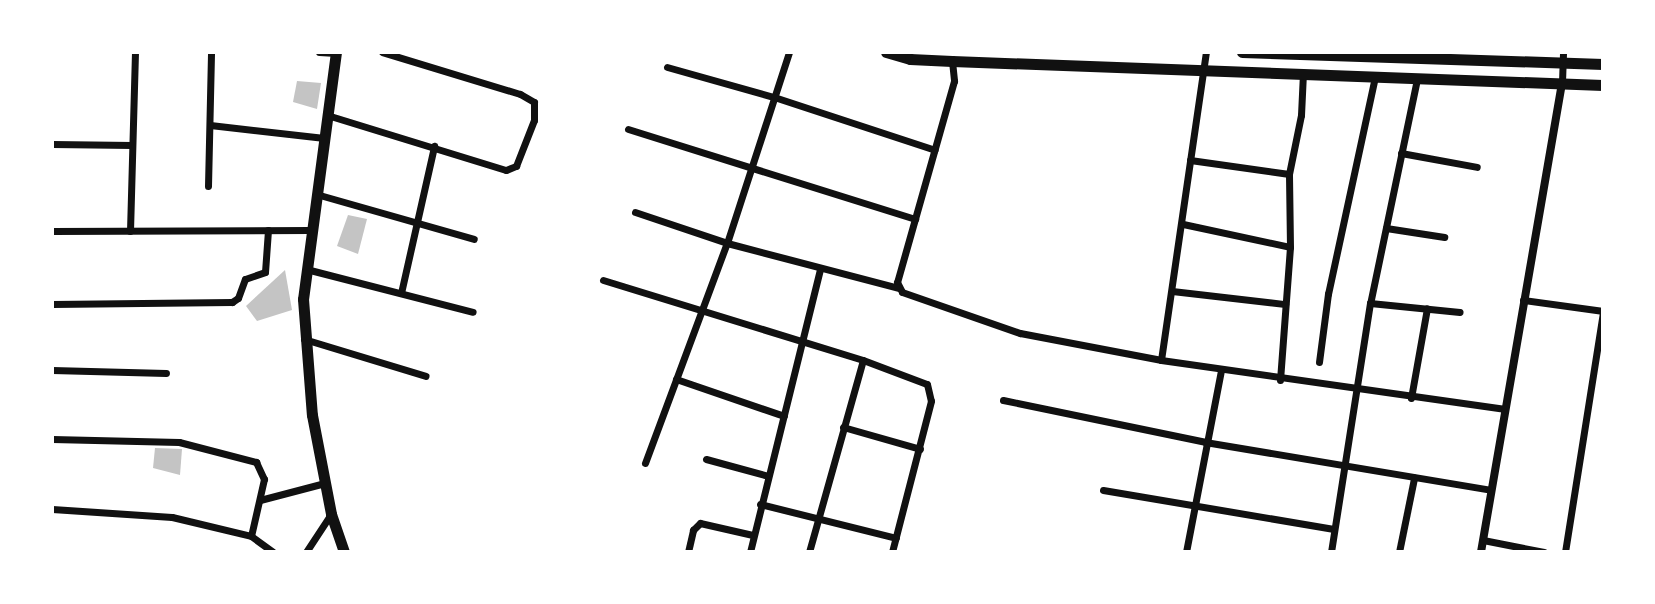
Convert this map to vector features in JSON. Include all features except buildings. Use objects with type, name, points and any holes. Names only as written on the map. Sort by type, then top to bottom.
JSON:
[{"type":"main road","points":[[336,52],[310,230],[304,339],[312,415],[331,514],[344,552]]},
{"type":"main road","points":[[886,52],[910,59],[952,61],[1603,85]]},
{"type":"main road","points":[[1242,52],[1563,58],[1603,64]]},
{"type":"street","points":[[130,231],[135,52]]},
{"type":"street","points":[[208,186],[211,52]]},
{"type":"street","points":[[319,52],[336,52]]},
{"type":"street","points":[[327,115],[511,170],[520,161],[536,113],[534,102],[520,94],[382,52]]},
{"type":"street","points":[[645,463],[727,243],[789,52]]},
{"type":"street","points":[[1161,360],[1206,52]]},
{"type":"street","points":[[1481,552],[1562,82],[1563,58]]},
{"type":"street","points":[[898,288],[954,81],[952,61]]},
{"type":"street","points":[[667,67],[774,97],[935,150]]},
{"type":"street","points":[[1280,380],[1290,247],[1289,174],[1301,115],[1303,73]]},
{"type":"street","points":[[1319,362],[1330,286],[1375,77]]},
{"type":"street","points":[[1331,552],[1370,303],[1417,79]]},
{"type":"street","points":[[210,125],[324,138]]},
{"type":"street","points":[[628,129],[915,219]]},
{"type":"street","points":[[52,144],[132,145]]},
{"type":"street","points":[[401,293],[434,146]]},
{"type":"street","points":[[1401,153],[1477,167]]},
{"type":"street","points":[[1190,160],[1289,174]]},
{"type":"street","points":[[316,194],[474,239]]},
{"type":"street","points":[[635,212],[727,243],[898,288],[912,298],[1020,333],[1280,380],[1504,409]]},
{"type":"street","points":[[1183,224],[1290,247]]},
{"type":"street","points":[[1386,228],[1444,237]]},
{"type":"street","points":[[52,304],[232,302],[238,298],[245,279],[265,272],[268,230]]},
{"type":"street","points":[[52,231],[310,230]]},
{"type":"street","points":[[306,269],[473,312]]},
{"type":"street","points":[[750,552],[804,344],[820,269]]},
{"type":"street","points":[[603,280],[863,360],[927,384],[931,401],[892,552]]},
{"type":"street","points":[[1172,291],[1285,304]]},
{"type":"street","points":[[1523,300],[1603,312],[1598,375],[1565,552]]},
{"type":"street","points":[[1370,303],[1460,312]]},
{"type":"street","points":[[1411,398],[1427,308]]},
{"type":"street","points":[[304,339],[426,376]]},
{"type":"street","points":[[809,552],[863,360]]},
{"type":"street","points":[[52,370],[166,373]]},
{"type":"street","points":[[1186,552],[1221,370]]},
{"type":"street","points":[[676,379],[784,416]]},
{"type":"street","points":[[1003,400],[1205,442],[1491,490]]},
{"type":"street","points":[[843,427],[920,449]]},
{"type":"street","points":[[52,439],[179,442],[248,459],[263,471],[251,536]]},
{"type":"street","points":[[706,459],[768,476]]},
{"type":"street","points":[[1399,552],[1414,478]]},
{"type":"street","points":[[260,500],[325,483]]},
{"type":"street","points":[[1103,490],[1334,529]]},
{"type":"street","points":[[760,504],[896,538]]},
{"type":"street","points":[[52,509],[172,517],[251,536],[273,552]]},
{"type":"street","points":[[306,552],[331,514]]},
{"type":"street","points":[[688,552],[693,530],[700,523],[753,535]]},
{"type":"street","points":[[1483,540],[1544,552]]}]
